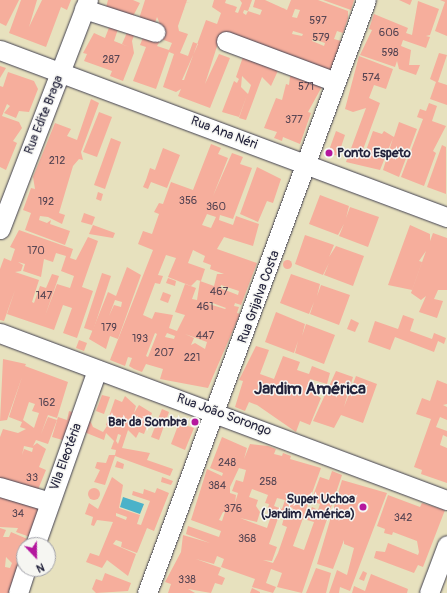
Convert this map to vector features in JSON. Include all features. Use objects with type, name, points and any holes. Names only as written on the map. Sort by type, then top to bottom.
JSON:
[{"type":"street","name":"Rua Grijalva Costa","points":[[147,593],[217,411],[308,165],[366,0]]},
{"type":"street","points":[[86,4],[155,32]]},
{"type":"street","name":"Rua Edite Braga","points":[[0,229],[86,4]]},
{"type":"street","points":[[226,41],[336,82]]},
{"type":"street","name":"Rua Ana Néri","points":[[0,50],[61,71],[447,217]]},
{"type":"street","name":"Rua João Sorongo","points":[[0,333],[97,370],[217,411],[447,500]]},
{"type":"street","name":"Vila Eleotéria","points":[[38,537],[97,370]]},
{"type":"street","points":[[0,487],[50,502]]},
{"type":"street","points":[[429,593],[447,545]]},
{"type":"street","points":[[18,593],[23,577]]},
{"type":"water","points":[[123,497],[144,504],[140,514],[120,507]]},
{"type":"building","points":[[0,0],[19,0],[6,26],[0,23]]},
{"type":"building","points":[[21,0],[37,0],[29,27],[42,0],[71,0],[67,10],[61,7],[46,47],[9,33]]},
{"type":"building","points":[[108,0],[133,0],[140,3],[132,18],[105,11]]},
{"type":"building","points":[[145,0],[187,0],[178,26],[179,31],[188,34],[180,53],[188,56],[193,42],[197,44],[206,20],[217,24],[221,13],[212,7],[214,0],[226,0],[225,3],[237,7],[235,12],[238,13],[242,3],[240,0],[252,0],[248,11],[260,15],[262,10],[253,7],[255,0],[265,0],[287,10],[291,0],[318,0],[348,11],[348,18],[343,33],[337,31],[334,39],[341,41],[328,76],[219,40],[205,84],[219,54],[230,58],[210,108],[178,96],[181,89],[176,92],[163,87],[174,54],[169,52],[156,89],[133,81],[146,47],[140,45],[144,35],[156,37],[160,24],[157,17],[155,23],[138,22]],"holes":[[[295,9],[300,10],[297,18],[292,17]],[[244,10],[248,11],[246,15],[243,13]],[[293,31],[303,34],[302,36],[292,34]],[[161,39],[172,43],[169,50],[157,46]],[[313,39],[325,43],[324,46],[312,41]],[[193,54],[184,80],[182,80]]]},
{"type":"building","points":[[323,0],[354,0],[351,10]]},
{"type":"building","points":[[399,0],[412,0],[410,5]]},
{"type":"building","points":[[440,0],[447,0],[447,36],[435,31],[445,2]]},
{"type":"building","points":[[418,1],[439,9],[430,35],[426,36],[430,37],[426,48],[403,40],[401,46],[411,50],[409,65],[420,65],[416,75],[399,69],[397,61],[395,67],[360,55],[372,30],[369,29],[374,14],[408,28],[406,33],[412,35]]},
{"type":"building","points":[[110,25],[118,29],[114,41],[129,47],[122,44],[129,28],[136,30],[132,41],[134,53],[123,81],[110,76],[112,71],[84,61],[87,54],[83,53],[94,33],[105,38]]},
{"type":"building","points":[[245,51],[281,64],[271,86],[262,77],[246,120],[239,118],[247,95],[239,117],[222,112],[234,81],[237,83],[239,79],[236,77]],"holes":[[[242,76],[251,85],[248,94],[241,87]]]},
{"type":"building","points":[[439,53],[447,55],[438,82],[447,85],[447,105],[430,99],[436,82],[430,79]]},
{"type":"building","points":[[359,56],[393,69],[386,89],[374,85],[369,98],[380,103],[361,155],[364,156],[373,131],[382,134],[384,131],[394,137],[399,122],[417,129],[399,177],[383,170],[393,138],[380,170],[346,162],[366,108],[353,112],[345,109]]},
{"type":"building","points":[[0,66],[6,68],[0,78]]},
{"type":"building","points":[[291,69],[325,81],[308,112],[311,113],[300,144],[283,137],[282,141],[274,138],[277,132],[264,128],[276,98],[282,100],[286,84],[289,85]]},
{"type":"building","points":[[8,72],[34,81],[38,89],[29,112],[19,111],[16,118],[4,113],[10,106],[7,104],[2,116],[19,122],[22,128],[13,141],[17,143],[6,170],[0,167],[0,86],[3,87]]},
{"type":"building","points":[[91,99],[99,103],[81,152],[83,160],[79,159],[73,166],[59,213],[65,215],[62,224],[48,217],[40,216],[39,220],[47,223],[51,220],[50,224],[70,231],[65,245],[25,230],[31,213],[23,210],[31,188],[35,189],[33,177],[55,123],[71,129],[67,136],[77,140]]},
{"type":"building","points":[[429,103],[437,106],[432,121],[446,126],[433,151],[436,153],[424,186],[401,177],[423,119],[417,117],[420,109],[426,111]]},
{"type":"building","points":[[99,112],[112,117],[97,157],[83,152]]},
{"type":"building","points":[[336,131],[345,135],[338,156],[328,153]]},
{"type":"building","points":[[111,138],[121,142],[105,189],[94,185]]},
{"type":"building","points":[[211,144],[221,148],[218,154],[228,158],[213,196],[232,153],[243,157],[240,164],[252,168],[233,219],[220,215],[219,220],[233,225],[236,216],[259,224],[253,246],[224,237],[217,249],[257,263],[241,305],[235,303],[234,306],[239,307],[237,313],[240,314],[208,388],[160,379],[163,369],[146,364],[142,372],[134,369],[129,366],[132,358],[128,357],[125,366],[110,360],[153,250],[138,244],[143,231],[152,234],[159,214],[154,212],[159,203],[163,204],[171,182],[193,190]],"holes":[[[207,214],[216,217],[211,228],[202,225]],[[193,250],[205,256],[203,262],[211,265],[210,269],[224,274],[217,274],[214,286],[200,281],[197,300],[192,299],[196,288],[185,284],[175,312],[185,315],[177,331],[169,328],[173,315],[155,312],[152,319],[143,315],[155,283],[160,284],[163,276],[158,275],[166,255],[176,258],[168,277],[191,286],[197,280],[201,281],[205,269],[188,263]],[[221,285],[239,291],[238,295],[220,288]],[[210,302],[226,308],[225,309],[209,304]],[[155,333],[157,334],[148,357],[146,356]],[[167,333],[175,336],[174,339],[165,337]],[[185,334],[207,342],[205,349],[195,343],[191,345],[194,338]]]},
{"type":"building","points":[[442,145],[446,147],[446,194],[427,187]]},
{"type":"building","points":[[163,148],[180,155],[167,188],[151,182],[148,189],[143,187],[150,168],[155,170]]},
{"type":"building","points":[[257,167],[281,179],[273,203],[267,201],[258,222],[240,214]]},
{"type":"building","points":[[98,192],[103,194],[101,201],[96,199]]},
{"type":"building","points":[[320,195],[349,206],[346,218],[350,207],[379,217],[368,247],[339,236],[344,224],[338,235],[309,224]]},
{"type":"building","points":[[84,213],[95,217],[92,225],[81,222]]},
{"type":"building","points":[[93,225],[115,233],[113,238],[89,234]]},
{"type":"building","points":[[410,225],[430,234],[430,241],[433,233],[447,238],[447,290],[438,290],[434,299],[443,301],[437,318],[419,312],[426,296],[421,300],[411,293],[426,251],[419,261],[422,262],[412,290],[388,285]]},
{"type":"building","points":[[19,230],[73,249],[70,258],[76,260],[88,237],[98,241],[82,287],[93,291],[77,338],[63,333],[72,308],[63,305],[54,330],[7,314],[15,290],[4,321],[0,320],[0,269],[4,258],[11,261],[15,249],[10,247]],"holes":[[[56,253],[66,256],[61,271],[74,276],[70,288],[57,284],[45,316],[59,276],[52,274],[46,288],[40,286],[34,303],[32,302],[39,280],[15,272],[21,271],[23,265],[18,262],[25,264],[23,271],[41,277],[44,259],[53,262]]]},
{"type":"building","points":[[305,235],[334,245],[329,257],[336,246],[364,256],[353,286],[324,275],[329,263],[323,275],[295,264]]},
{"type":"building","points":[[285,260],[289,260],[291,264],[289,268],[285,268],[283,266],[283,262]]},
{"type":"building","points":[[127,267],[141,275],[118,339],[110,336],[106,349],[89,339],[108,292],[116,296]],"holes":[[[115,300],[122,302],[121,307],[114,305],[109,316]]]},
{"type":"building","points":[[102,273],[111,276],[93,331],[84,328]]},
{"type":"building","points":[[291,274],[320,284],[317,296],[321,285],[350,295],[339,325],[310,314],[314,302],[309,314],[280,303]]},
{"type":"building","points":[[168,278],[176,281],[175,286],[166,283]]},
{"type":"building","points":[[163,292],[171,295],[168,303],[160,300]]},
{"type":"building","points":[[276,312],[305,324],[302,336],[306,324],[335,335],[324,364],[295,353],[298,341],[294,353],[265,342]]},
{"type":"building","points":[[403,315],[414,319],[410,331],[432,339],[434,333],[446,338],[444,344],[438,341],[434,352],[395,337],[390,350],[368,342],[375,321],[398,329]]},
{"type":"building","points":[[351,319],[359,323],[355,332],[347,329]]},
{"type":"building","points":[[79,340],[87,343],[84,351],[76,348]]},
{"type":"building","points":[[256,346],[269,350],[260,374],[274,379],[283,356],[300,362],[297,370],[309,374],[312,366],[330,373],[327,384],[310,379],[307,389],[321,398],[310,425],[300,421],[296,432],[257,405],[249,402],[245,411],[235,407],[243,381],[239,380]]},
{"type":"building","points":[[3,359],[26,364],[25,366],[68,382],[57,418],[48,415],[41,434],[48,417],[57,420],[48,444],[36,440],[33,446],[37,443],[46,449],[39,467],[46,470],[37,492],[0,484],[0,437],[3,429],[18,433],[26,429],[20,427],[22,422],[9,417],[22,377],[7,420],[0,421]],"holes":[[[29,402],[35,404],[32,411],[39,413],[34,428],[23,420]],[[24,446],[33,448],[32,452],[24,449],[22,455]]]},
{"type":"building","points":[[336,371],[353,377],[344,407],[356,376],[377,384],[363,423],[341,415],[334,428],[313,421]]},
{"type":"building","points":[[437,380],[447,384],[447,404],[443,405],[447,407],[447,420],[440,417],[436,427],[447,431],[447,437],[443,435],[440,445],[447,448],[447,483],[421,474],[422,470],[414,467],[431,419],[416,414],[422,398],[430,401]]},
{"type":"building","points":[[102,395],[110,397],[104,414],[96,411]]},
{"type":"building","points":[[125,396],[136,406],[134,413],[139,405],[152,413],[144,434],[139,432],[136,438],[128,430],[122,448],[150,453],[147,460],[173,469],[170,476],[115,456],[105,485],[94,482],[100,470],[95,468],[97,462],[106,463],[109,455],[115,455],[116,450],[111,449],[114,441],[106,433],[104,440],[84,432],[89,418],[93,427],[103,432],[107,426],[112,429],[106,425],[115,399],[122,402]],"holes":[[[118,434],[121,435],[118,444],[116,441]]]},
{"type":"building","points":[[162,409],[169,412],[159,440],[151,437]]},
{"type":"building","points":[[69,411],[78,414],[66,441],[52,437],[58,417],[67,420]]},
{"type":"building","points":[[179,423],[194,428],[185,450],[171,444]]},
{"type":"building","points":[[222,437],[247,448],[244,459],[250,444],[268,446],[276,449],[274,454],[282,456],[283,453],[291,456],[290,459],[321,468],[293,546],[304,550],[314,522],[307,520],[312,507],[318,510],[320,504],[311,501],[320,477],[329,480],[332,471],[342,475],[302,593],[277,587],[282,573],[271,569],[266,583],[276,587],[273,593],[252,587],[255,579],[221,567],[224,559],[217,556],[214,564],[196,559],[221,568],[218,575],[225,578],[222,585],[215,583],[211,593],[188,589],[195,593],[168,593],[171,584],[165,582],[181,552],[183,535],[210,543],[186,534],[188,526],[219,537],[221,531],[191,520],[207,469],[222,476],[223,473],[210,468]],"holes":[[[239,468],[246,470],[243,482],[236,480],[232,491],[238,493],[235,503],[236,495],[230,493],[230,487]],[[252,489],[268,495],[265,503],[269,504],[267,512],[271,516],[267,528],[240,518],[257,522],[260,512],[256,506],[258,500],[249,497]],[[277,498],[285,500],[282,509],[274,506]],[[287,506],[293,508],[290,516],[285,514],[282,525],[287,527],[273,563],[263,560],[272,561],[277,547],[269,544],[280,513],[284,514]],[[223,512],[225,512],[222,521],[219,520]]]},
{"type":"building","points":[[117,461],[124,464],[123,469],[115,467]]},
{"type":"building","points":[[112,477],[123,485],[119,508],[140,515],[137,524],[141,525],[150,501],[132,495],[133,491],[143,494],[144,489],[155,493],[157,488],[169,493],[154,531],[147,528],[137,553],[121,547],[122,542],[116,540],[113,544],[136,554],[128,576],[107,560],[102,568],[86,562],[90,553],[99,556],[113,522],[97,520],[94,526],[91,525],[93,517],[85,514],[89,503],[98,509]],"holes":[[[116,513],[127,517],[126,520],[116,516]]]},
{"type":"building","points":[[162,477],[173,481],[171,485],[161,482]]},
{"type":"building","points":[[342,480],[387,493],[350,591],[340,587],[339,593],[329,593],[337,570],[347,575],[354,548],[344,544],[344,540],[333,569],[317,564]]},
{"type":"building","points":[[92,488],[96,488],[100,494],[96,500],[92,500],[88,496],[88,492]]},
{"type":"building","points":[[0,493],[44,506],[33,537],[16,532],[18,528],[0,527]]},
{"type":"building","points":[[388,495],[420,507],[422,503],[445,510],[423,567],[418,565],[414,573],[374,558],[376,551],[385,552],[388,543],[418,555],[419,552],[417,541],[393,532],[392,535],[384,533],[385,529],[377,526]]},
{"type":"building","points":[[0,528],[6,530],[3,537],[9,537],[11,532],[23,537],[16,537],[16,577],[19,577],[13,593],[0,593]],"holes":[[[6,557],[12,563],[10,568],[5,567]]]},
{"type":"building","points":[[316,568],[331,573],[326,593],[306,593]]},
{"type":"building","points":[[363,571],[367,573],[364,581],[359,579]]},
{"type":"building","points":[[105,573],[131,583],[128,591],[96,593],[92,589],[96,579],[102,581]]},
{"type":"building","points":[[371,574],[408,589],[407,593],[352,593],[354,586],[365,591]]},
{"type":"building","points":[[252,588],[260,592],[260,593],[250,593]]},
{"type":"place","name":"Ponto Espeto","points":[[329,153]]},
{"type":"place","name":"Bar da Sombra","points":[[195,422]]},
{"type":"place","name":"Super Uchoa (Jardim América)","points":[[363,507]]},
{"type":"district","name":"Jardim América","points":[[310,389]]}]
